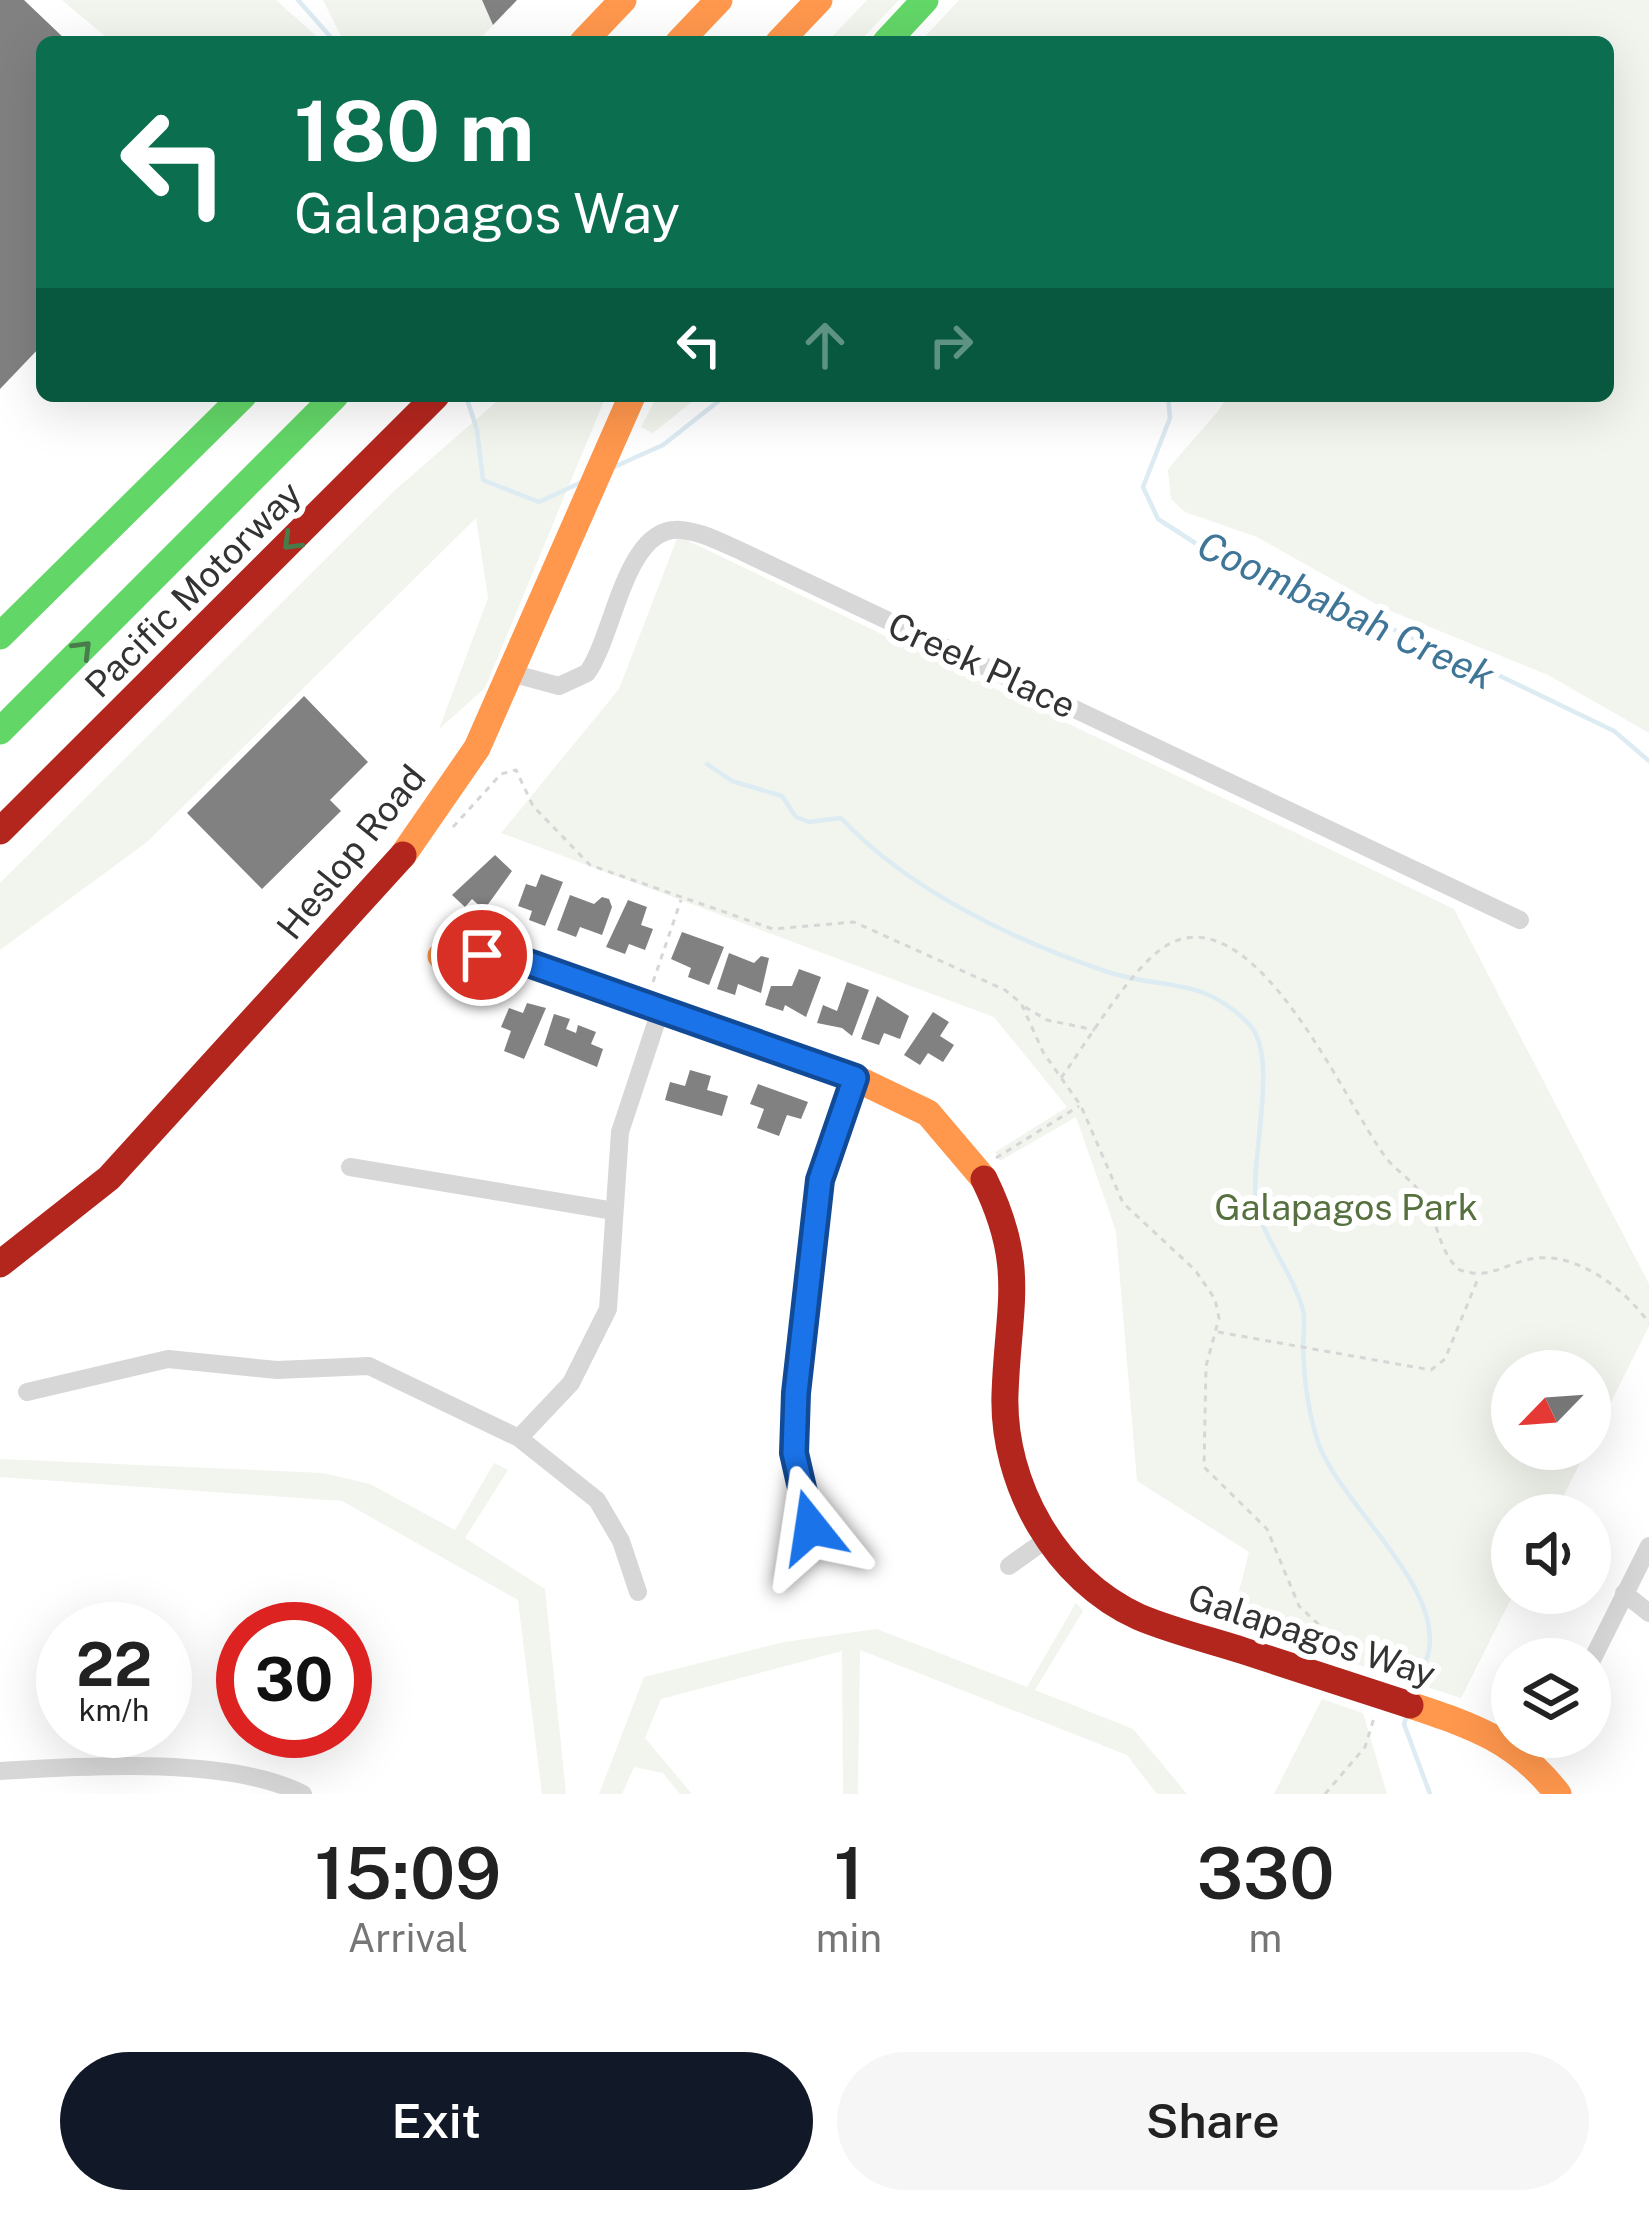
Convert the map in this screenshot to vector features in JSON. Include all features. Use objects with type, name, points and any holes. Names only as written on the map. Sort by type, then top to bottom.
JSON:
[{"type":"main road","points":[[589,36],[623,0]]},
{"type":"main road","points":[[685,36],[719,0]]},
{"type":"main road","points":[[785,36],[819,0]]},
{"type":"main road","points":[[892,36],[925,0]]},
{"type":"main road","points":[[0,636],[237,402]]},
{"type":"main road","name":"Pacific Motorway","points":[[0,731],[329,402]]},
{"type":"main road","name":"Pacific Motorway","points":[[0,831],[430,402]]},
{"type":"main road","name":"Heslop Road","points":[[0,1264],[109,1178],[418,838],[477,748],[629,402]]},
{"type":"main road","name":"Galapagos Way","points":[[441,956],[511,957],[855,1078],[928,1113],[979,1169],[999,1209],[1016,1282],[1005,1397],[1012,1464],[1024,1499],[1047,1539],[1079,1577],[1137,1616],[1381,1703],[1432,1712],[1491,1732]]},
{"type":"main road","name":"Galapagos Way","points":[[1543,1758],[1558,1794]]},
{"type":"street","name":"Creek Place","points":[[511,673],[559,686],[587,674],[639,549],[658,534],[677,529],[745,553],[1520,920]]},
{"type":"street","points":[[519,1438],[572,1383],[608,1309],[620,1132],[653,1005]]},
{"type":"street","points":[[811,1527],[794,1453],[796,1393],[820,1180],[855,1078]]},
{"type":"street","points":[[350,1167],[614,1211]]},
{"type":"street","points":[[26,1392],[168,1359],[277,1370],[369,1366],[519,1438],[597,1499],[621,1540],[638,1592]]},
{"type":"street","points":[[1009,1566],[1047,1539]]},
{"type":"street","points":[[1602,1638],[1649,1546]]},
{"type":"street","points":[[1624,1593],[1649,1613]]},
{"type":"street","points":[[0,1771],[94,1765],[271,1777],[303,1794]]},
{"type":"path","points":[[653,1005],[682,898]]},
{"type":"path","points":[[1060,1079],[1147,963],[1171,943],[1197,937],[1250,957],[1286,998],[1386,1159],[1421,1192],[1449,1260],[1458,1269],[1480,1274],[1530,1259],[1561,1259],[1596,1272],[1649,1323]]},
{"type":"path","points":[[1021,1003],[1046,1020],[1096,1030]]},
{"type":"path","points":[[979,1169],[1081,1106]]},
{"type":"path","points":[[1218,1332],[1431,1370],[1445,1359],[1480,1274]]},
{"type":"path","points":[[1325,1794],[1365,1747],[1381,1703]]},
{"type":"green space","points":[[62,0],[276,0],[316,36],[105,36]]},
{"type":"green space","points":[[323,0],[482,0],[493,25],[483,36],[341,36]]},
{"type":"green space","points":[[867,0],[899,0],[865,36],[833,36]]},
{"type":"green space","points":[[959,0],[1649,0],[1649,733],[1548,675],[1383,608],[1257,537],[1185,512],[1171,499],[1168,470],[1223,402],[1614,402],[1614,36],[926,36]]},
{"type":"green space","points":[[496,402],[604,402],[485,688],[439,729],[488,598],[476,518],[147,842],[0,950],[0,883],[394,491]]},
{"type":"green space","points":[[654,402],[692,402],[653,433],[641,427]]},
{"type":"green space","name":"Galapagos Park","points":[[678,536],[1454,909],[1649,1284],[1649,1326],[1611,1402],[1611,1350],[1491,1350],[1491,1470],[1576,1470],[1564,1494],[1491,1494],[1491,1614],[1503,1614],[1461,1698],[1231,1623],[1249,1552],[1137,1481],[1116,1231],[1076,1117],[1000,1161],[995,1152],[1067,1107],[994,1017],[501,833],[619,689]]},
{"type":"green space","points":[[0,1459],[323,1473],[370,1484],[455,1530],[494,1463],[508,1470],[465,1538],[545,1589],[566,1794],[542,1794],[518,1600],[342,1501],[0,1477]]},
{"type":"green space","points":[[1076,1603],[1083,1611],[1035,1690],[1133,1729],[1187,1794],[1157,1794],[1127,1755],[860,1650],[858,1794],[843,1794],[842,1651],[661,1699],[645,1738],[692,1794],[680,1794],[663,1773],[634,1767],[622,1794],[599,1794],[644,1677],[784,1642],[877,1629],[1027,1687]]},
{"type":"green space","points":[[1322,1699],[1363,1713],[1387,1794],[1274,1794]]},
{"type":"building","points":[[0,0],[24,0],[62,36],[36,36],[36,351],[0,389]]},
{"type":"building","points":[[482,0],[517,0],[493,25]]},
{"type":"building","points":[[304,696],[368,762],[330,800],[341,811],[262,889],[187,813]]},
{"type":"building","points":[[495,855],[512,871],[484,910],[472,899],[465,907],[452,895]]},
{"type":"building","points":[[541,874],[563,882],[545,926],[529,920],[532,911],[518,906],[526,884],[536,887]]},
{"type":"building","points":[[570,895],[594,904],[602,897],[609,899],[612,907],[602,935],[580,927],[576,937],[557,930]]},
{"type":"building","points":[[628,900],[647,907],[641,925],[653,929],[645,950],[629,944],[625,954],[606,947]]},
{"type":"building","points":[[682,932],[724,947],[709,985],[688,977],[691,968],[671,959]]},
{"type":"building","points":[[729,953],[754,963],[761,956],[769,958],[761,993],[738,984],[735,995],[717,989]]},
{"type":"building","points":[[799,969],[821,977],[806,1017],[785,1005],[783,1011],[765,1005],[771,986],[792,986]]},
{"type":"building","points":[[847,982],[869,990],[852,1036],[842,1028],[817,1023],[823,1005],[837,1011]]},
{"type":"building","points":[[877,996],[909,1016],[900,1039],[884,1033],[879,1045],[861,1039]]},
{"type":"building","points":[[527,1003],[546,1008],[524,1059],[504,1051],[511,1031],[501,1027],[509,1008],[523,1013]]},
{"type":"building","points":[[933,1012],[949,1022],[940,1036],[954,1045],[943,1062],[928,1053],[920,1065],[904,1055]]},
{"type":"building","points":[[554,1014],[570,1019],[566,1029],[576,1033],[578,1025],[596,1032],[591,1044],[603,1049],[597,1067],[544,1045]]},
{"type":"building","points":[[690,1070],[711,1076],[707,1090],[728,1096],[722,1116],[665,1100],[670,1082],[685,1086]]},
{"type":"building","points":[[758,1084],[808,1102],[801,1119],[787,1115],[779,1136],[757,1128],[764,1109],[750,1104]]},
{"type":"waterway","name":"Coombabah Creek","points":[[298,0],[330,36]]},
{"type":"waterway","name":"Coombabah Creek","points":[[468,402],[483,480],[539,502],[582,482]]},
{"type":"waterway","name":"Coombabah Creek","points":[[614,467],[663,445],[717,402]]},
{"type":"waterway","name":"Coombabah Creek","points":[[1169,402],[1170,418],[1143,487],[1158,519],[1209,552],[1473,663],[1614,731],[1649,761]]},
{"type":"waterway","points":[[707,764],[732,781],[782,796],[796,817],[809,822],[841,818],[898,868],[1000,929],[1108,972],[1198,991],[1231,1008],[1249,1024],[1262,1059],[1255,1183],[1259,1215],[1303,1310],[1306,1385],[1319,1445],[1420,1598],[1429,1650],[1413,1693]]},
{"type":"waterway","points":[[1407,1715],[1404,1724],[1430,1794]]},
{"type":"traffic: fast","points":[[892,36],[925,0]]},
{"type":"traffic: fast","points":[[0,636],[237,402]]},
{"type":"traffic: fast","points":[[0,731],[329,402]]},
{"type":"traffic: slow","points":[[589,36],[623,0]]},
{"type":"traffic: slow","points":[[685,36],[719,0]]},
{"type":"traffic: slow","points":[[785,36],[819,0]]},
{"type":"traffic: slow","points":[[403,855],[477,748],[629,402]]},
{"type":"traffic: slow","points":[[441,956],[511,957],[855,1078],[928,1113],[984,1179]]},
{"type":"traffic: slow","points":[[1410,1705],[1492,1737],[1526,1760],[1558,1794]]},
{"type":"traffic: jam","points":[[0,831],[430,402]]},
{"type":"traffic: jam","points":[[0,1264],[109,1178],[403,855]]},
{"type":"traffic: jam","points":[[984,1179],[1006,1237],[1010,1262],[1006,1428],[1024,1494],[1059,1554],[1109,1600],[1139,1617],[1410,1705]]},
{"type":"route","points":[[482,955],[511,957],[855,1078],[820,1180],[796,1393],[794,1453],[811,1527]]}]
